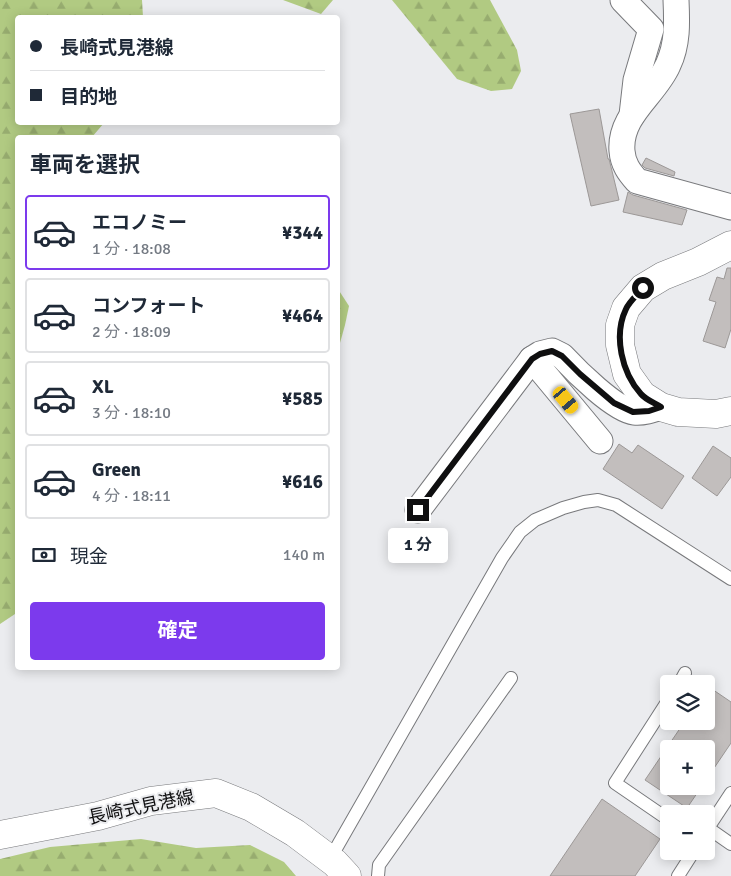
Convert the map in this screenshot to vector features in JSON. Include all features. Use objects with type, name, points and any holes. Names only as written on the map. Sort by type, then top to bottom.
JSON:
[{"type":"main road","points":[[731,245],[698,262],[663,276],[643,288],[626,308],[620,325],[620,345],[627,374],[642,395],[661,407],[678,412],[716,414],[731,412]]},
{"type":"main road","name":"長崎式見港線","points":[[0,834],[98,816],[151,801],[216,793],[266,815],[295,833],[339,868]]},
{"type":"street","points":[[623,0],[651,29],[636,80],[632,114]]},
{"type":"street","points":[[676,0],[675,45],[669,63],[661,78],[632,114],[624,130],[622,148],[625,164],[638,181],[731,207]]},
{"type":"street","points":[[418,510],[532,359],[540,354],[552,351],[562,356],[614,403],[633,412],[649,411],[661,407]]},
{"type":"street","points":[[532,359],[600,441]]},
{"type":"lane","points":[[339,868],[502,558],[520,532],[535,520],[563,508],[584,502],[598,500],[616,505],[731,579]]},
{"type":"lane","points":[[378,876],[378,865],[511,678]]},
{"type":"lane","points":[[660,713],[615,783],[660,814]]},
{"type":"lane","points":[[715,818],[731,793]]},
{"type":"lane","points":[[715,835],[731,844]]},
{"type":"lane","points":[[678,876],[688,860]]},
{"type":"green space","points":[[0,0],[142,0],[143,15],[15,15],[15,125],[102,125],[94,135],[15,135],[15,614],[0,624]]},
{"type":"green space","points":[[283,0],[333,0],[321,14]]},
{"type":"green space","points":[[392,0],[490,0],[517,50],[521,71],[512,89],[491,91],[457,79]]},
{"type":"green space","points":[[340,292],[349,306],[340,343]]},
{"type":"green space","points":[[141,839],[196,848],[250,845],[284,862],[296,876],[0,876],[0,859],[50,847]]},
{"type":"building","points":[[599,109],[608,159],[619,200],[591,206],[570,114]]},
{"type":"building","points":[[646,158],[675,172],[674,176],[645,168],[642,165]]},
{"type":"building","points":[[628,192],[687,210],[682,225],[623,212]]},
{"type":"building","points":[[727,268],[731,268],[731,329],[725,348],[703,341],[716,302],[709,300],[717,277],[724,279]]},
{"type":"building","points":[[619,444],[632,453],[638,445],[684,476],[662,509],[603,469]]},
{"type":"building","points":[[713,446],[731,458],[731,477],[717,496],[692,478]]},
{"type":"building","points":[[715,691],[731,702],[731,743],[715,767],[715,740],[672,740],[679,730],[715,730]]},
{"type":"building","points":[[660,758],[660,790],[645,780]]},
{"type":"building","points":[[668,795],[696,795],[689,805],[682,805]]},
{"type":"building","points":[[602,799],[660,839],[635,876],[550,876]]},
{"type":"route","points":[[418,510],[532,359],[540,354],[552,351],[562,356],[600,392],[614,403],[633,412],[649,411],[661,407],[642,395],[627,374],[620,345],[620,325],[626,308],[643,288]]}]
